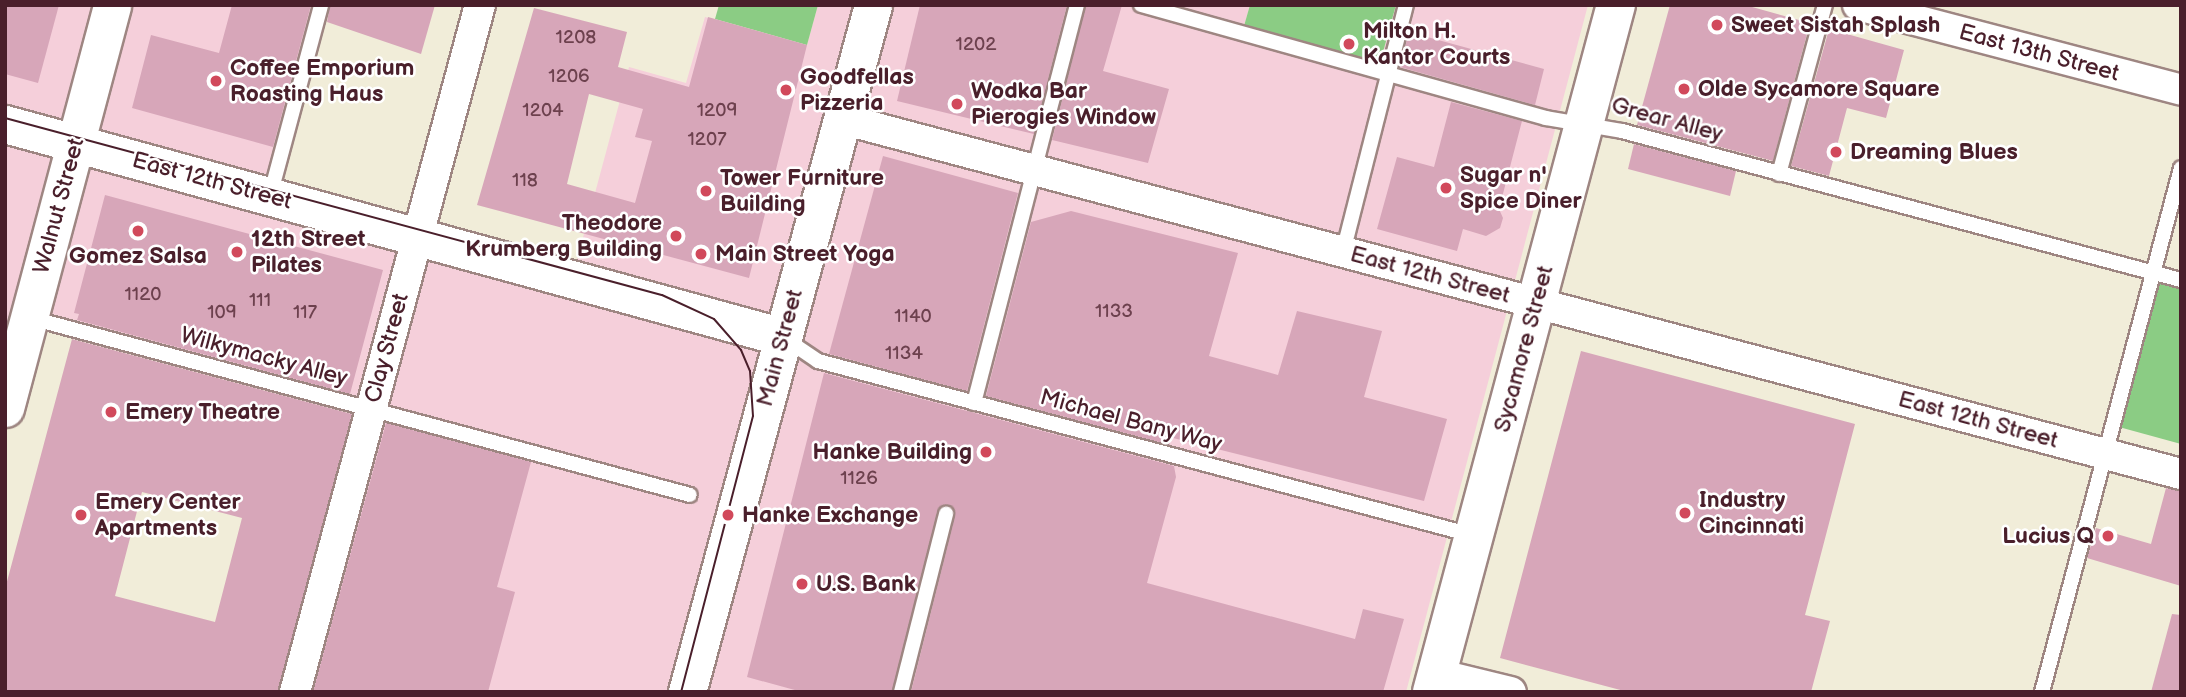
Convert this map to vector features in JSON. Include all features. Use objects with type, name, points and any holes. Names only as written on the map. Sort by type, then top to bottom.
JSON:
[{"type":"main road","name":"Sycamore Street","points":[[1434,683],[1616,5]]},
{"type":"street","name":"Walnut Street","points":[[5,408],[112,5]]},
{"type":"street","name":"Clay Street","points":[[295,692],[480,5]]},
{"type":"street","name":"Main Street","points":[[687,692],[873,5]]},
{"type":"street","name":"East 13th Street","points":[[1857,5],[2181,90]]},
{"type":"street","name":"East 12th Street","points":[[842,119],[2181,474]]},
{"type":"street","name":"East 12th Street","points":[[5,124],[783,337]]},
{"type":"street","points":[[1434,683],[1511,692]]},
{"type":"lane","points":[[270,197],[321,5]]},
{"type":"lane","points":[[974,403],[1077,5]]},
{"type":"lane","name":"Grear Alley","points":[[1141,5],[1546,118],[1584,122],[2181,279]]},
{"type":"lane","points":[[1343,252],[1406,5]]},
{"type":"lane","points":[[1779,174],[1825,5]]},
{"type":"lane","points":[[2042,692],[2067,615],[2105,453],[2181,168]]},
{"type":"lane","name":"Wilkymacky Alley","points":[[29,317],[690,495]]},
{"type":"lane","name":"Michael Bany Way","points":[[783,337],[818,361],[1474,536]]},
{"type":"lane","points":[[901,692],[946,514]]},
{"type":"shaded area","points":[[5,5],[317,5],[264,200],[571,282],[629,67],[686,83],[705,17],[807,45],[818,5],[1250,5],[1244,26],[1380,62],[1396,5],[1588,5],[1406,692],[306,692],[382,405],[35,312],[5,408]]},
{"type":"green space","points":[[719,5],[818,5],[807,45],[715,19]]},
{"type":"green space","name":"Milton H. Kantor Courts","points":[[1250,5],[1396,5],[1380,63],[1244,26]]},
{"type":"green space","points":[[2159,278],[2181,284],[2181,444],[2119,427]]},
{"type":"building","points":[[5,5],[59,5],[38,83],[5,74]]},
{"type":"building","name":"Coffee Emporium Roasting Haus","points":[[232,5],[311,5],[273,147],[132,108],[151,35],[219,53]]},
{"type":"building","points":[[330,5],[435,5],[421,54],[327,22]]},
{"type":"building","points":[[920,5],[1067,5],[1034,134],[897,101]]},
{"type":"building","points":[[1086,5],[1122,5],[1103,71],[1169,89],[1148,163],[1052,140]]},
{"type":"building","points":[[1670,5],[1745,5],[1810,23],[1773,161],[1637,125]]},
{"type":"building","points":[[534,8],[627,32],[618,67],[689,87],[708,17],[807,45],[749,278],[477,205]],"holes":[[[589,94],[643,109],[635,137],[652,141],[635,203],[567,184]]]},
{"type":"building","points":[[1829,29],[1904,50],[1886,118],[1847,108],[1829,176],[1791,166]]},
{"type":"building","points":[[1409,32],[1544,69],[1535,105],[1400,67]]},
{"type":"building","name":"Sugar n' Spice Diner","points":[[1451,102],[1522,121],[1499,209],[1503,218],[1500,228],[1486,236],[1463,229],[1457,251],[1377,229],[1397,157],[1434,167]]},
{"type":"building","points":[[1634,144],[1736,171],[1730,196],[1628,169]]},
{"type":"building","points":[[883,156],[1018,193],[967,391],[829,354]]},
{"type":"building","points":[[105,195],[383,270],[350,394],[77,320],[79,314],[74,313]]},
{"type":"building","points":[[1071,211],[1238,253],[1209,356],[1278,375],[1297,311],[1382,331],[1364,397],[1447,419],[1424,501],[1169,437],[1170,445],[986,396],[1031,222]]},
{"type":"building","name":"Emery Center Apartments","points":[[72,339],[352,414],[278,692],[5,692],[5,589]],"holes":[[[142,492],[242,518],[215,622],[115,596]]]},
{"type":"building","name":"Industry Cincinnati","points":[[1581,351],[1855,424],[1805,615],[1830,621],[1811,692],[1628,692],[1500,658]]},
{"type":"building","points":[[824,373],[1174,466],[1176,477],[1147,583],[1355,639],[1363,609],[1404,619],[1383,692],[911,692],[955,516],[948,505],[937,512],[892,692],[802,692],[747,677]]},
{"type":"building","points":[[386,423],[531,462],[497,587],[515,592],[488,692],[313,692]]},
{"type":"building","name":"Lucius Q","points":[[2166,488],[2181,491],[2181,586],[2087,558],[2096,528],[2151,544]]},
{"type":"building","points":[[2172,614],[2181,615],[2181,692],[2151,692]]},
{"type":"tram line","points":[[5,118],[662,295],[714,319],[741,350],[750,371],[753,416],[681,692]]},
{"type":"place","name":"Sweet Sistah Splash","points":[[1717,25]]},
{"type":"place","name":"Milton H. Kantor Courts","points":[[1349,44]]},
{"type":"place","name":"Coffee Emporium Roasting Haus","points":[[216,81]]},
{"type":"place","name":"Olde Sycamore Square","points":[[1684,89]]},
{"type":"place","name":"Goodfellas Pizzeria","points":[[786,90]]},
{"type":"place","name":"Wodka Bar Pierogies Window","points":[[957,104]]},
{"type":"place","name":"Dreaming Blues","points":[[1836,152]]},
{"type":"place","name":"Sugar n' Spice Diner","points":[[1446,188]]},
{"type":"place","name":"Tower Furniture Building","points":[[706,191]]},
{"type":"place","name":"Gomez Salsa","points":[[138,231]]},
{"type":"place","name":"Theodore Krumberg Building","points":[[676,236]]},
{"type":"place","name":"12th Street Pilates","points":[[237,252]]},
{"type":"place","name":"Main Street Yoga","points":[[701,254]]},
{"type":"place","name":"Emery Theatre","points":[[111,412]]},
{"type":"place","name":"Hanke Building","points":[[986,452]]},
{"type":"place","name":"Industry Cincinnati","points":[[1685,513]]},
{"type":"place","name":"Emery Center Apartments","points":[[81,515]]},
{"type":"place","name":"Hanke Exchange","points":[[728,515]]},
{"type":"place","name":"Lucius Q","points":[[2108,536]]},
{"type":"place","name":"U.S. Bank","points":[[802,584]]}]
